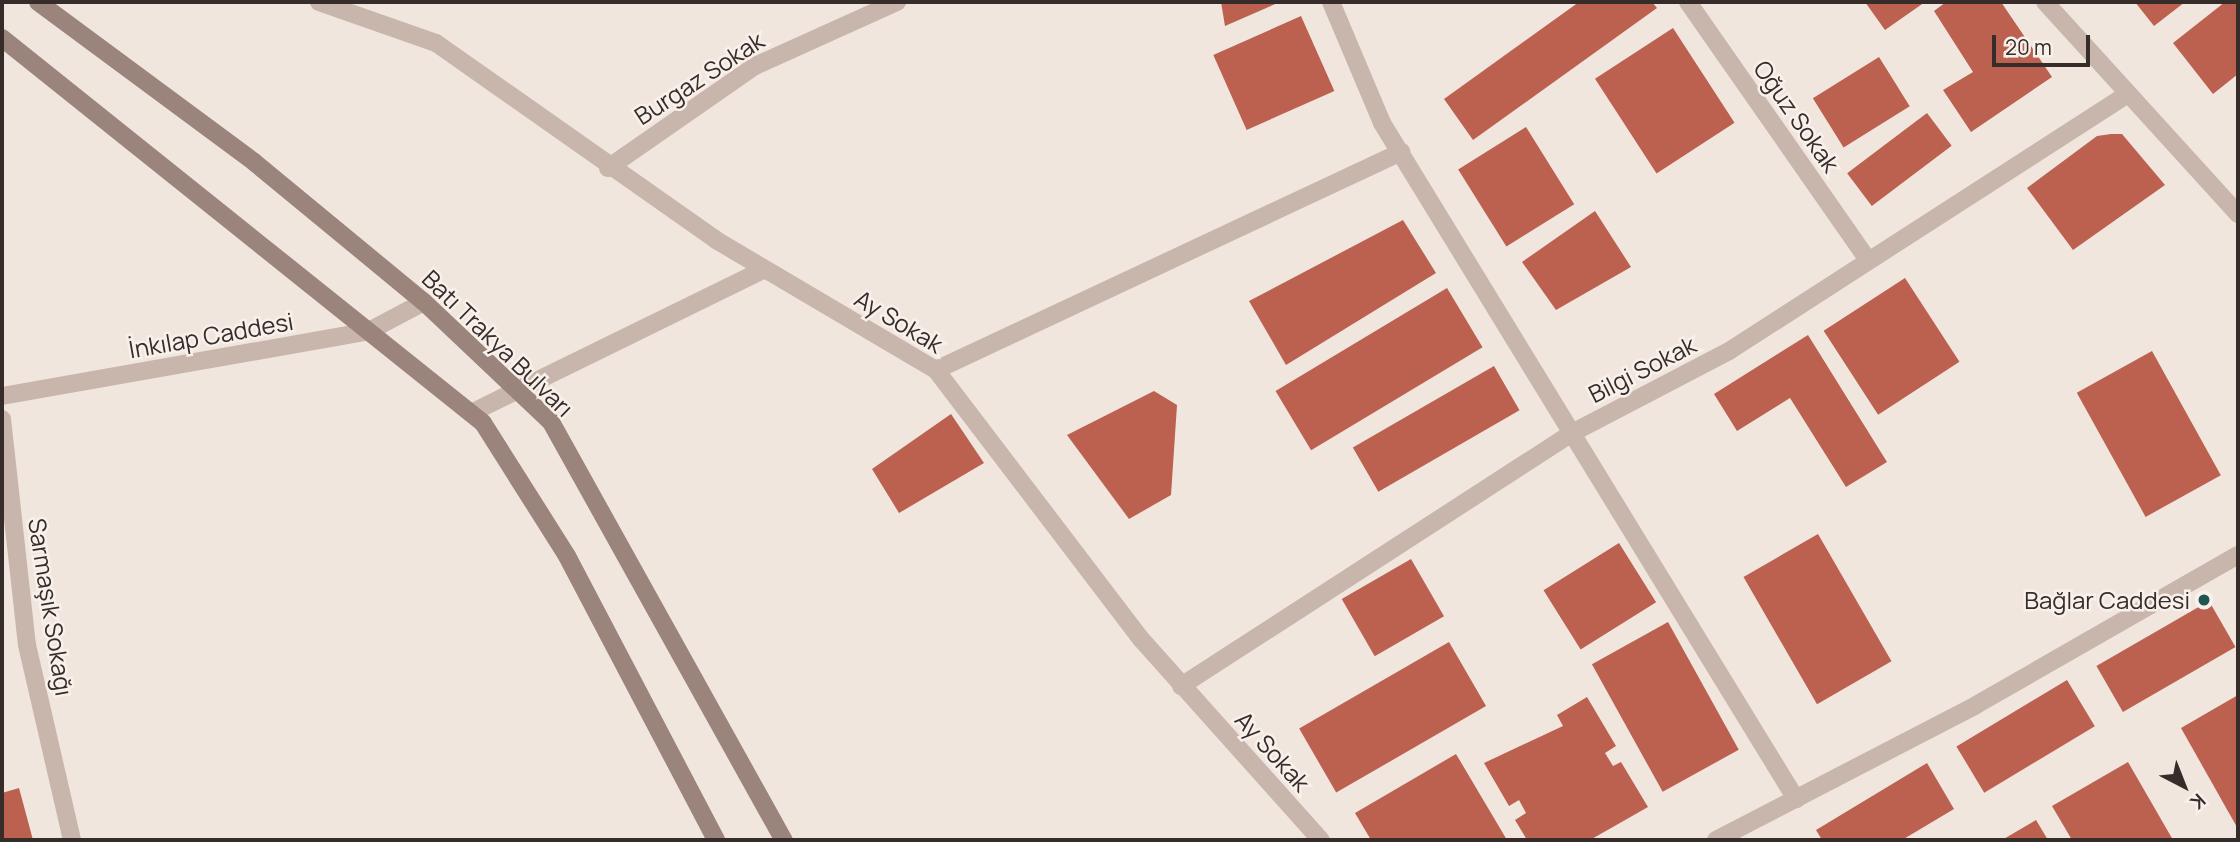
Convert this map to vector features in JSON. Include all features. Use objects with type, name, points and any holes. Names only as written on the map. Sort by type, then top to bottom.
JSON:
[{"type":"main road","name":"Batı Trakya Bulvarı","points":[[38,2],[254,162],[424,302],[551,422],[784,840]]},
{"type":"main road","points":[[2,38],[471,413],[567,556],[716,840]]},
{"type":"street","name":"Ay Sokak","points":[[319,2],[436,43],[608,168],[765,268],[936,370],[1181,686],[1321,840]]},
{"type":"street","name":"Burgaz Sokak","points":[[608,168],[755,66],[855,9],[897,2]]},
{"type":"street","points":[[1331,2],[1401,152],[1796,799]]},
{"type":"street","name":"Oğuz Sokak","points":[[1688,2],[1866,257]]},
{"type":"street","points":[[2045,2],[2125,96],[2238,214]]},
{"type":"street","name":"Bilgi Sokak","points":[[1181,686],[1574,432],[1729,351],[1866,257],[2125,96]]},
{"type":"street","points":[[936,370],[1401,152]]},
{"type":"street","points":[[471,413],[765,268]]},
{"type":"street","name":"İnkılap Caddesi","points":[[2,396],[369,331],[424,302]]},
{"type":"street","name":"Sarmaşık Sokağı","points":[[2,419],[27,645],[72,840]]},
{"type":"street","points":[[1716,840],[1976,705],[2238,555]]},
{"type":"building","points":[[1221,2],[1280,2],[1225,26]]},
{"type":"building","points":[[1579,2],[1652,2],[1657,8],[1473,140],[1444,99]]},
{"type":"building","points":[[1865,2],[1925,2],[1885,30]]},
{"type":"building","points":[[1946,2],[2001,2],[2052,77],[1971,132],[1943,90],[1973,72],[1934,11]]},
{"type":"building","points":[[2135,2],[2185,2],[2154,26]]},
{"type":"building","points":[[2225,2],[2238,2],[2238,74],[2213,94],[2173,43]]},
{"type":"building","points":[[1301,16],[1334,91],[1247,130],[1213,55]]},
{"type":"building","points":[[1673,28],[1735,123],[1657,173],[1595,79]]},
{"type":"building","points":[[1879,57],[1910,106],[1844,148],[1813,98]]},
{"type":"building","points":[[1927,113],[1952,146],[1872,206],[1847,173]]},
{"type":"building","points":[[1526,127],[1574,204],[1506,247],[1458,169]]},
{"type":"building","points":[[2122,134],[2165,185],[2073,250],[2027,188],[2097,136]]},
{"type":"building","points":[[1595,211],[1631,267],[1556,310],[1522,262]]},
{"type":"building","points":[[1403,220],[1436,273],[1286,365],[1249,301]]},
{"type":"building","points":[[1905,278],[1959,362],[1878,415],[1824,331]]},
{"type":"building","points":[[1447,288],[1483,347],[1311,450],[1276,391]]},
{"type":"building","points":[[1808,335],[1887,462],[1846,487],[1790,398],[1737,431],[1714,394]]},
{"type":"building","points":[[2152,351],[2221,475],[2146,517],[2077,393]]},
{"type":"building","points":[[1494,366],[1520,410],[1378,492],[1353,448]]},
{"type":"building","points":[[1154,391],[1177,405],[1171,495],[1129,519],[1067,435]]},
{"type":"building","points":[[951,414],[984,463],[899,513],[872,469]]},
{"type":"building","points":[[1818,534],[1892,661],[1817,704],[1744,577]]},
{"type":"building","points":[[1619,543],[1656,602],[1581,650],[1544,590]]},
{"type":"building","points":[[1411,559],[1444,616],[1375,656],[1342,599]]},
{"type":"building","points":[[2209,601],[2236,647],[2123,712],[2096,666]]},
{"type":"building","points":[[1668,622],[1739,750],[1663,792],[1592,664]]},
{"type":"building","points":[[1449,642],[1486,706],[1336,793],[1299,728]]},
{"type":"building","points":[[2067,680],[2095,726],[1984,793],[1956,746]]},
{"type":"building","points":[[2238,695],[2238,829],[2181,728]]},
{"type":"building","points":[[1587,697],[1616,746],[1605,753],[1613,766],[1621,762],[1648,807],[1590,840],[1527,840],[1515,820],[1526,813],[1519,800],[1509,806],[1484,763],[1563,726],[1557,715]]},
{"type":"building","points":[[1456,754],[1507,840],[1371,840],[1355,813]]},
{"type":"building","points":[[2128,762],[2173,840],[2072,840],[2052,806]]},
{"type":"building","points":[[1927,763],[1954,809],[1902,840],[1822,840],[1816,830]]},
{"type":"building","points":[[19,788],[33,840],[2,840],[2,793]]},
{"type":"building","points":[[2036,820],[2048,840],[2002,840]]},
{"type":"place","name":"Bağlar Caddesi","points":[[2204,600]]}]
